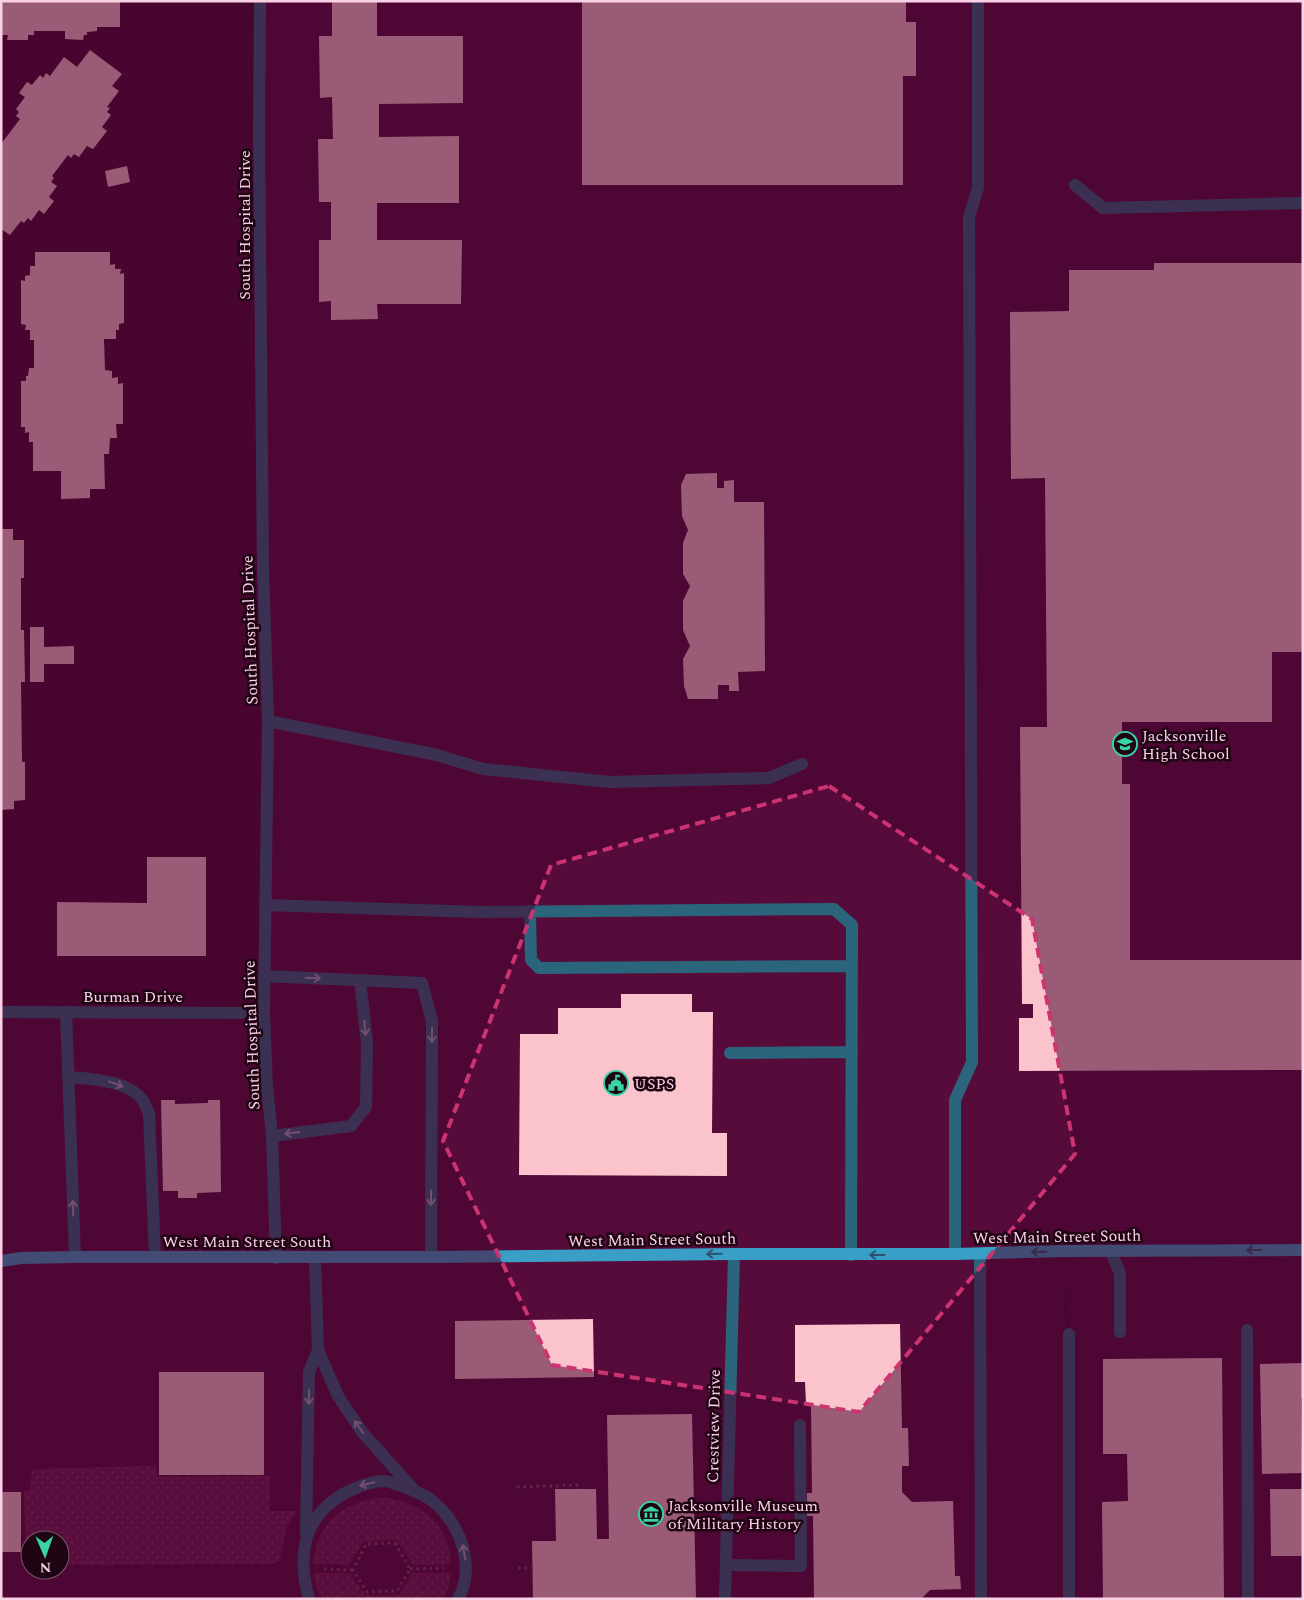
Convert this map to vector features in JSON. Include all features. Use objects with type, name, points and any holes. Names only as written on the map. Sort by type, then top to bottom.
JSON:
[{"type":"main road","name":"West Main Street South","points":[[1,1261],[21,1258],[75,1257],[276,1258],[734,1254],[851,1255],[1110,1250],[1303,1250]]},
{"type":"street","name":"South Hospital Drive","points":[[260,1],[259,132],[263,550],[268,721],[264,1012],[267,1087],[272,1136],[276,1258]]},
{"type":"street","points":[[955,1254],[955,1100],[972,1062],[969,217],[978,188],[978,1]]},
{"type":"street","points":[[1075,185],[1103,208],[1303,203]]},
{"type":"street","points":[[268,721],[437,755],[483,769],[610,782],[769,778],[802,764]]},
{"type":"street","points":[[266,905],[479,912],[834,909],[852,925],[851,1255]]},
{"type":"street","points":[[530,911],[531,960],[539,968],[852,966]]},
{"type":"street","points":[[264,976],[422,983],[432,1021],[431,1257]]},
{"type":"street","points":[[272,1136],[351,1126],[366,1107],[367,1043],[360,980]]},
{"type":"street","name":"Burman Drive","points":[[1,1012],[264,1012]]},
{"type":"street","points":[[66,1012],[75,1257]]},
{"type":"street","points":[[730,1053],[852,1052]]},
{"type":"street","points":[[68,1077],[107,1081],[129,1089],[144,1101],[149,1113],[155,1257]]},
{"type":"street","points":[[1110,1250],[1120,1274],[1120,1332]]},
{"type":"street","name":"Crestview Drive","points":[[725,1599],[734,1254]]},
{"type":"street","points":[[980,1254],[981,1599]]},
{"type":"street","points":[[315,1257],[318,1350],[338,1396],[362,1432],[414,1490]]},
{"type":"street","points":[[1247,1330],[1248,1599]]},
{"type":"street","points":[[1069,1334],[1069,1599]]},
{"type":"street","points":[[309,1599],[302,1570],[306,1537],[309,1372],[318,1350]]},
{"type":"street","points":[[726,1564],[801,1566],[800,1425]]},
{"type":"street","points":[[306,1537],[314,1520],[326,1506],[342,1494],[359,1486],[384,1481],[414,1490],[435,1502],[453,1523],[462,1542],[466,1568],[463,1590],[458,1599]]},
{"type":"path","points":[[517,1487],[578,1485],[579,1489]]},
{"type":"path","points":[[353,1570],[366,1544],[394,1543],[410,1568]]},
{"type":"path","points":[[410,1568],[453,1568]]},
{"type":"path","points":[[353,1570],[367,1592],[396,1590],[410,1568]]},
{"type":"path","points":[[518,1568],[532,1568]]},
{"type":"path","points":[[320,1569],[353,1570]]},
{"type":"highlighted area","points":[[829,786],[1032,919],[1075,1154],[859,1412],[552,1365],[443,1141],[551,865]]},
{"type":"shaded area","points":[[260,1],[1303,1],[1303,1599],[1069,1599],[1069,1334],[1065,1268],[1067,1599],[1,1599],[1,1012],[263,1013]]},
{"type":"shaded area","points":[[156,1466],[157,1477],[270,1476],[269,1511],[298,1511],[287,1525],[280,1562],[269,1564],[70,1565],[70,1530],[25,1530],[24,1491],[30,1491],[32,1469]]},
{"type":"shaded area","points":[[383,1497],[410,1504],[431,1517],[445,1537],[451,1564],[413,1565],[397,1540],[363,1542],[349,1565],[313,1564],[320,1536],[326,1525],[334,1517],[344,1509],[355,1504]]},
{"type":"shaded area","points":[[314,1573],[350,1573],[365,1595],[399,1595],[412,1573],[451,1573],[448,1589],[443,1599],[322,1599],[316,1586]]},
{"type":"building","points":[[1,1],[120,1],[120,27],[97,27],[97,31],[87,32],[83,40],[65,39],[65,31],[34,31],[34,35],[28,35],[28,40],[7,40],[8,35],[1,35]]},
{"type":"building","points":[[332,1],[377,1],[377,36],[463,36],[463,103],[379,104],[379,137],[459,136],[459,203],[377,203],[377,240],[462,240],[461,304],[377,304],[378,319],[331,320],[331,301],[319,302],[319,240],[331,240],[331,202],[319,202],[318,139],[333,139],[332,97],[320,98],[319,36],[332,36]]},
{"type":"building","points":[[582,1],[906,1],[906,22],[916,22],[916,76],[903,76],[903,185],[582,185]]},
{"type":"building","points":[[90,50],[122,74],[112,86],[119,91],[107,107],[110,108],[107,112],[111,115],[102,127],[107,131],[93,149],[87,146],[79,157],[74,154],[71,158],[68,155],[52,176],[54,178],[51,182],[57,186],[49,197],[54,201],[44,214],[39,210],[31,221],[28,218],[24,223],[21,221],[10,235],[1,229],[1,144],[20,119],[16,116],[19,112],[16,109],[25,97],[19,93],[27,82],[32,85],[40,75],[43,78],[46,73],[50,76],[64,57],[77,67]]},
{"type":"building","points":[[127,166],[130,182],[108,187],[105,171]]},
{"type":"building","points":[[35,252],[110,252],[110,265],[115,264],[115,269],[121,269],[120,274],[124,273],[124,323],[119,324],[119,330],[116,330],[116,339],[104,339],[105,370],[112,371],[112,378],[118,377],[118,384],[123,383],[123,424],[116,424],[117,438],[110,438],[109,454],[104,454],[105,489],[90,489],[90,498],[61,499],[61,471],[33,471],[33,442],[29,442],[29,432],[25,433],[25,427],[21,427],[21,381],[26,381],[29,368],[34,368],[34,340],[30,340],[30,330],[25,330],[26,325],[21,324],[21,280],[25,281],[25,276],[30,275],[30,266],[35,266]]},
{"type":"building","points":[[1154,263],[1303,263],[1303,652],[1272,652],[1272,722],[1122,722],[1122,784],[1130,784],[1130,960],[1303,960],[1303,1070],[1019,1071],[1019,1018],[1033,1018],[1033,1004],[1022,1004],[1020,727],[1047,727],[1045,478],[1011,479],[1010,312],[1069,311],[1069,270],[1154,270]]},
{"type":"building","points":[[717,473],[717,488],[724,488],[724,481],[734,480],[734,502],[764,502],[765,671],[738,672],[739,691],[729,691],[729,685],[718,685],[718,699],[688,699],[684,686],[683,659],[690,646],[683,630],[683,601],[690,586],[683,574],[683,543],[688,530],[682,516],[681,485],[686,474]]},
{"type":"building","points":[[1,529],[13,529],[13,540],[24,540],[24,578],[21,578],[21,630],[24,630],[25,682],[21,682],[22,762],[25,762],[25,800],[14,801],[14,809],[1,810]]},
{"type":"building","points":[[30,627],[44,627],[44,647],[74,646],[74,664],[44,664],[44,682],[30,682]]},
{"type":"building","points":[[147,857],[206,857],[206,956],[57,956],[57,902],[147,903]]},
{"type":"building","name":"USPS","points":[[621,994],[692,994],[692,1012],[713,1012],[712,1133],[727,1133],[727,1176],[519,1175],[520,1034],[558,1034],[558,1008],[621,1008]]},
{"type":"building","points":[[161,1100],[175,1100],[175,1104],[208,1103],[208,1100],[220,1100],[221,1192],[197,1193],[197,1198],[178,1198],[178,1191],[163,1191]]},
{"type":"building","points":[[593,1319],[594,1377],[455,1379],[455,1321]]},
{"type":"building","points":[[900,1324],[902,1428],[908,1428],[909,1466],[902,1466],[902,1492],[912,1502],[953,1501],[955,1576],[960,1576],[961,1589],[930,1590],[921,1599],[814,1599],[813,1516],[807,1516],[807,1493],[812,1493],[811,1404],[806,1404],[805,1382],[795,1382],[795,1325]]},
{"type":"building","points":[[1222,1358],[1224,1599],[1103,1599],[1102,1502],[1128,1501],[1127,1454],[1103,1454],[1103,1359]]},
{"type":"building","points":[[1303,1363],[1303,1398],[1301,1398],[1302,1473],[1262,1474],[1260,1364]]},
{"type":"building","points":[[159,1372],[264,1372],[264,1475],[159,1475]]},
{"type":"building","name":"Jacksonville Museum of Military History","points":[[692,1414],[696,1599],[533,1598],[532,1541],[556,1541],[555,1489],[596,1489],[597,1539],[609,1539],[607,1415]]},
{"type":"building","points":[[1270,1489],[1303,1489],[1303,1556],[1271,1556]]},
{"type":"building","points":[[1,1492],[21,1492],[20,1552],[1,1552]]},
{"type":"place","name":"Jacksonville High School","points":[[1125,744]]},
{"type":"place","name":"USPS","points":[[616,1083]]},
{"type":"place","name":"Jacksonville Museum of Military History","points":[[651,1514]]}]
